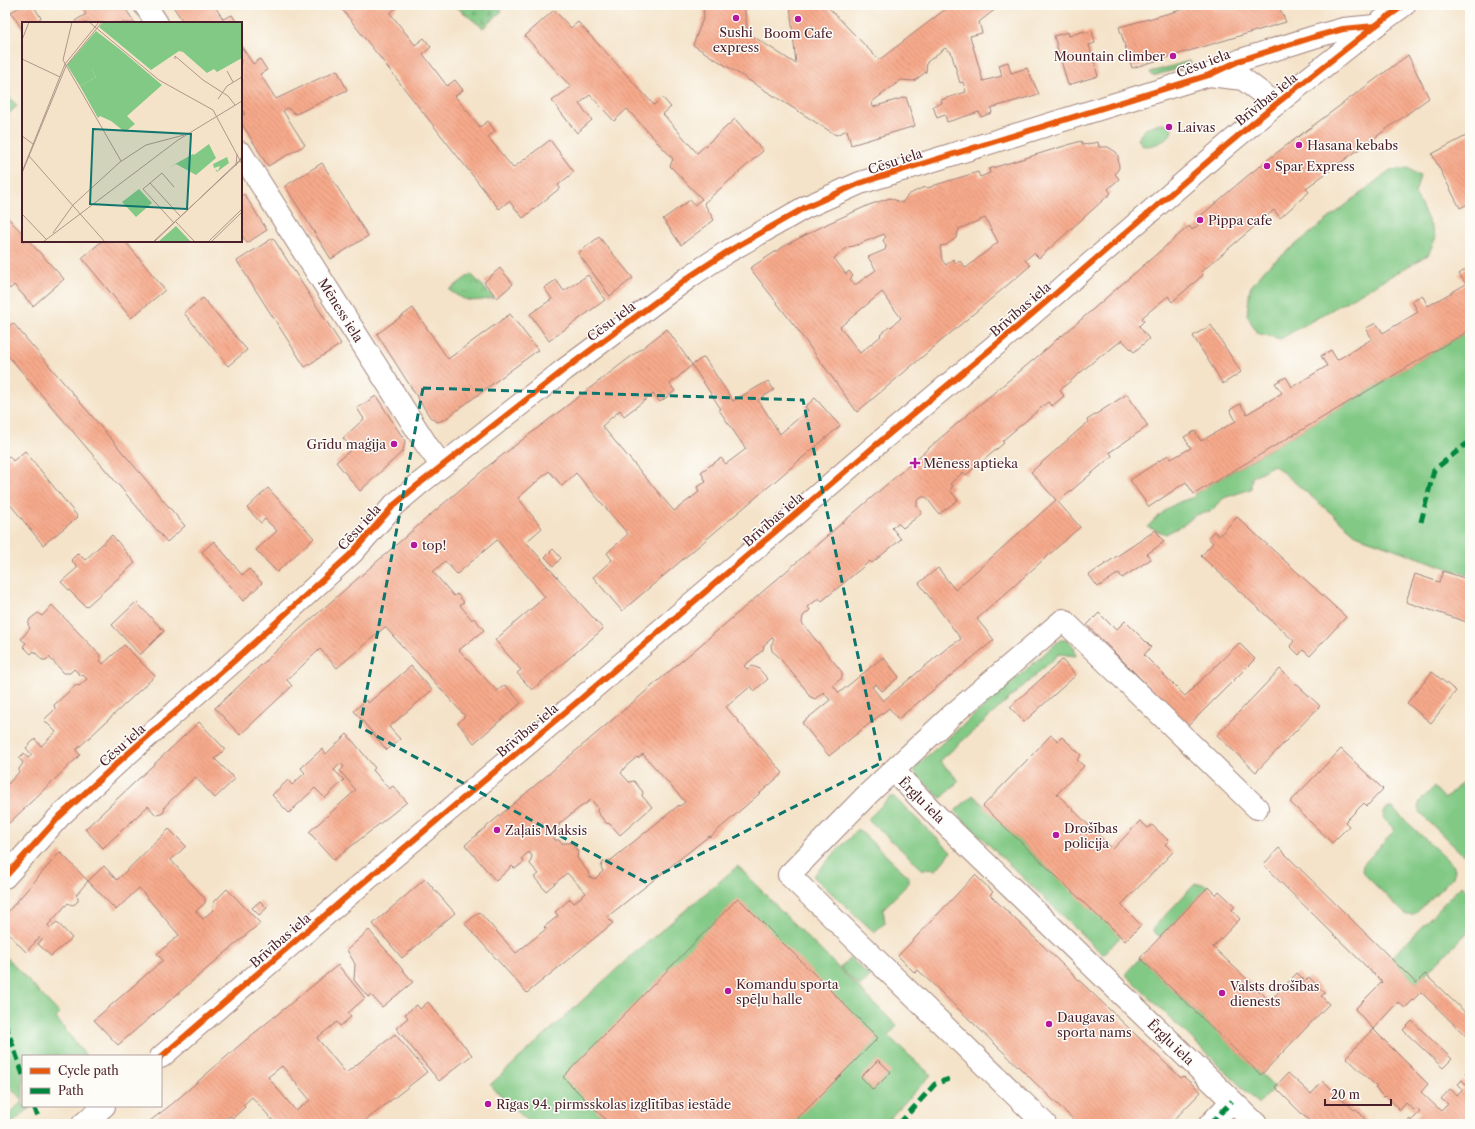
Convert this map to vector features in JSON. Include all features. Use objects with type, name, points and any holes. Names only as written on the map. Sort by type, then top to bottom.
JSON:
[{"type":"main road","points":[[145,5],[156,22]]},
{"type":"main road","name":"Brīvības iela","points":[[162,1056],[340,902],[576,703],[1276,104],[1404,5]]},
{"type":"main road","name":"Cēsu iela","points":[[5,877],[60,816],[123,758],[234,661],[352,553],[394,505],[564,370],[692,275],[755,235],[804,208],[860,184],[1209,75],[1242,60],[1314,37],[1343,29],[1375,26]]},
{"type":"main road","name":"Cēsu iela","points":[[1209,75],[1243,79],[1276,104]]},
{"type":"main road","name":"Mēness iela","points":[[242,155],[426,444],[442,466]]},
{"type":"main road","name":"Ērgļu iela","points":[[1256,1124],[894,772],[952,714],[1063,620],[1257,808]]},
{"type":"main road","points":[[894,772],[868,794],[789,875],[1045,1124]]},
{"type":"main road","points":[[1210,1124],[1232,1101]]},
{"type":"main road","points":[[83,1124],[103,1107]]},
{"type":"highlighted area","points":[[423,388],[803,400],[881,763],[645,882],[360,727]]},
{"type":"green space","points":[[454,5],[497,5],[502,11],[483,28]]},
{"type":"green space","points":[[1190,61],[1191,65],[1153,76],[1150,73],[1151,72]]},
{"type":"green space","points":[[5,92],[17,106],[5,117]]},
{"type":"green space","points":[[1162,123],[1171,125],[1172,130],[1167,138],[1157,144],[1146,146],[1141,145],[1141,142],[1138,140],[1144,130],[1150,126]]},
{"type":"green space","points":[[1408,168],[1420,176],[1415,193],[1436,237],[1428,255],[1280,339],[1257,333],[1247,315],[1250,288],[1265,269],[1390,170]]},
{"type":"green space","points":[[471,274],[494,298],[475,301],[465,299],[449,290]]},
{"type":"green space","points":[[1470,330],[1470,576],[1358,536],[1274,465],[1252,477],[1251,489],[1224,498],[1210,512],[1195,515],[1185,524],[1166,534],[1147,527],[1163,512],[1174,505],[1195,497],[1194,494]]},
{"type":"green space","points":[[1060,640],[1068,640],[1074,647],[1076,656],[1059,654],[940,761],[959,781],[943,797],[940,798],[916,774],[914,771],[915,767]]},
{"type":"green space","points":[[1470,775],[1470,855],[1462,854],[1422,815],[1418,808],[1420,801],[1434,787],[1445,799]]},
{"type":"green space","points":[[973,795],[1121,936],[1104,954],[1101,953],[956,813],[956,810]]},
{"type":"green space","points":[[890,797],[894,797],[951,852],[936,870],[922,869],[868,819]]},
{"type":"green space","points":[[1387,808],[1392,808],[1453,865],[1455,870],[1453,877],[1414,915],[1407,915],[1403,912],[1362,871],[1363,865],[1393,832],[1393,828],[1383,818],[1384,812]]},
{"type":"green space","points":[[858,829],[909,877],[909,883],[883,909],[885,923],[874,932],[813,876]]},
{"type":"green space","name":"Komandu sporta spēļu halle","points":[[738,866],[782,912],[897,1026],[888,1036],[931,1075],[884,1124],[531,1124],[490,1085],[631,956]]},
{"type":"green space","points":[[1195,884],[1204,884],[1208,887],[1160,937],[1153,931],[1153,928]]},
{"type":"green space","points":[[1462,885],[1470,893],[1470,930],[1416,983],[1390,959]]},
{"type":"green space","points":[[5,956],[60,1014],[56,1018],[85,1055],[22,1055],[22,1100],[5,1081]]},
{"type":"green space","points":[[850,958],[870,976],[860,987],[840,968]]},
{"type":"green space","points":[[1140,958],[1275,1087],[1260,1103],[1258,1103],[1127,976],[1126,973]]},
{"type":"green space","points":[[22,1102],[22,1107],[31,1107],[11,1124],[5,1124],[5,1117]]},
{"type":"building","points":[[23,5],[33,5],[41,18],[35,22],[22,22],[22,29],[11,12]]},
{"type":"building","points":[[81,5],[123,5],[134,22],[76,22],[86,14]]},
{"type":"building","points":[[172,5],[214,5],[223,19],[232,15],[236,22],[183,22]]},
{"type":"building","points":[[346,5],[397,5],[398,6],[390,13],[415,45],[424,38],[431,47],[423,54],[447,86],[455,80],[463,90],[455,96],[480,127],[488,121],[495,131],[488,137],[513,168],[550,140],[574,172],[558,185],[560,188],[523,218],[509,201],[499,209],[341,8]]},
{"type":"building","points":[[703,5],[744,5],[748,33],[796,64],[790,5],[826,5],[879,60],[951,5],[994,5],[997,8],[979,22],[982,33],[970,36],[983,81],[1002,76],[999,65],[1008,62],[1011,73],[1027,68],[1039,94],[991,108],[992,113],[981,117],[979,112],[947,122],[945,115],[937,118],[933,106],[942,103],[941,100],[966,92],[963,82],[960,83],[951,52],[945,48],[927,62],[926,72],[914,81],[901,80],[872,102],[873,107],[906,97],[915,126],[851,145],[847,130],[836,135],[693,45],[704,16]]},
{"type":"building","points":[[1199,5],[1278,5],[1286,22],[1132,68],[1119,27]]},
{"type":"building","points":[[1304,5],[1314,5],[1306,10]]},
{"type":"building","points":[[554,10],[571,28],[578,22],[654,105],[662,97],[671,107],[663,114],[697,153],[735,119],[763,151],[704,203],[714,220],[681,245],[663,219],[690,200],[694,205],[702,199],[670,166],[673,159],[627,109],[614,121],[590,95],[579,104],[592,120],[577,133],[552,101],[571,87],[525,36]]},
{"type":"building","points":[[1084,31],[1085,33],[1092,31],[1095,43],[1089,45],[1098,76],[1068,85],[1054,36],[1068,32],[1069,36]]},
{"type":"building","points":[[242,48],[253,64],[260,59],[267,70],[260,74],[276,99],[337,70],[347,90],[296,114],[287,108],[283,111],[305,145],[268,166],[242,124],[242,116],[245,114],[242,110]]},
{"type":"building","points":[[1408,55],[1429,98],[1306,188],[1309,192],[1280,218],[1274,210],[1201,272],[1203,275],[1172,302],[1168,296],[1145,315],[1142,318],[1144,321],[1139,326],[1149,339],[1134,352],[1122,340],[1102,356],[1101,355],[1060,390],[1064,396],[1052,406],[1048,402],[1002,441],[1004,443],[966,475],[963,472],[950,484],[953,486],[950,490],[958,500],[939,514],[926,497],[922,497],[917,501],[917,506],[921,514],[903,528],[898,523],[892,528],[901,539],[872,563],[870,561],[822,601],[819,598],[808,607],[810,610],[803,616],[802,623],[842,672],[842,678],[833,685],[839,693],[883,657],[899,677],[882,691],[876,684],[872,687],[883,701],[947,648],[961,639],[919,583],[938,568],[955,590],[1056,500],[1031,472],[1088,422],[1087,420],[1127,394],[1148,426],[1110,452],[1112,456],[1058,502],[1080,527],[977,619],[994,640],[898,719],[889,708],[829,756],[802,723],[830,700],[823,692],[815,699],[809,696],[806,690],[772,651],[771,645],[774,640],[772,638],[764,645],[763,650],[744,666],[747,669],[752,666],[758,668],[768,679],[754,691],[751,686],[726,707],[783,773],[710,837],[709,836],[607,917],[613,923],[527,993],[465,924],[479,912],[516,953],[546,929],[544,927],[558,916],[555,912],[570,899],[574,903],[586,893],[567,873],[546,891],[534,877],[539,874],[530,864],[532,856],[529,852],[522,858],[524,862],[516,868],[512,866],[496,881],[465,845],[1189,226],[1192,230],[1196,227],[1200,223],[1197,219],[1279,151]],"holes":[[[643,754],[685,802],[680,806],[679,805],[610,861],[603,862],[601,867],[603,871],[595,879],[589,877],[588,872],[577,858],[578,852],[572,843],[561,843],[559,840],[555,840],[549,835],[557,829],[560,823],[591,800],[598,808],[598,813],[606,823],[610,824],[620,835],[652,807],[642,796],[643,792],[634,781],[629,782],[621,773],[625,767]]]},
{"type":"building","points":[[1470,134],[1470,203],[1460,208],[1432,154]]},
{"type":"building","points":[[1081,141],[1083,145],[1098,142],[1099,147],[1108,147],[1116,152],[1118,156],[1119,168],[1115,174],[1119,179],[1108,189],[1111,193],[1039,258],[1034,253],[1025,260],[1030,266],[857,412],[797,329],[750,268],[786,245],[869,205],[890,198],[902,203],[908,195],[922,188],[932,187],[978,172],[980,177],[990,173],[989,169]],"holes":[[[985,218],[998,242],[966,268],[960,261],[956,263],[953,259],[946,265],[942,260],[940,246],[946,245],[956,238],[959,229]],[[884,234],[886,237],[883,240],[886,246],[885,250],[868,257],[876,270],[855,285],[850,279],[853,276],[849,271],[846,274],[834,258],[848,247]],[[882,292],[901,318],[860,353],[840,327]]]},
{"type":"building","points":[[322,163],[368,236],[331,259],[285,186]]},
{"type":"building","points":[[244,194],[267,230],[247,243],[242,236],[242,195]]},
{"type":"building","points":[[7,217],[22,233],[22,242],[30,242],[64,279],[33,306],[14,285],[10,289],[5,283],[5,219]]},
{"type":"building","points":[[599,237],[633,278],[610,296],[578,253]]},
{"type":"building","points":[[273,238],[341,344],[305,367],[237,261]]},
{"type":"building","points":[[101,242],[126,242],[165,290],[131,318],[82,258]]},
{"type":"building","points":[[1469,267],[1470,330],[1194,494],[1186,482],[1149,507],[1130,480],[1168,455],[1171,459],[1191,448],[1184,437],[1195,431],[1201,441],[1236,421],[1230,410],[1240,404],[1247,414],[1282,393],[1275,383],[1286,377],[1292,387],[1327,366],[1321,356],[1331,350],[1337,360],[1372,339],[1366,328],[1376,323],[1383,333],[1418,312],[1412,301],[1422,295],[1428,306],[1466,284],[1459,274]]},
{"type":"building","points":[[500,268],[513,284],[497,298],[484,282]]},
{"type":"building","points":[[588,275],[605,300],[549,341],[530,314],[552,299],[544,288],[556,280],[564,291]]},
{"type":"building","points":[[203,298],[247,350],[228,366],[184,313]]},
{"type":"building","points":[[413,308],[448,359],[510,314],[538,350],[444,420],[437,422],[430,417],[377,334]]},
{"type":"building","points":[[13,323],[185,526],[167,542],[5,352],[5,330]]},
{"type":"building","points":[[1211,325],[1241,372],[1223,384],[1193,336]]},
{"type":"building","points":[[667,329],[692,365],[704,357],[733,401],[768,381],[774,390],[758,400],[780,434],[808,410],[805,407],[815,398],[840,426],[622,611],[593,577],[612,560],[607,553],[628,534],[576,473],[562,486],[549,471],[518,498],[542,528],[526,542],[603,629],[532,690],[517,673],[521,670],[495,640],[545,597],[497,540],[457,574],[445,561],[433,572],[454,596],[457,594],[464,602],[460,605],[472,620],[474,618],[484,630],[459,650],[497,691],[505,685],[521,703],[474,743],[458,723],[465,716],[385,627],[337,668],[320,649],[287,680],[292,686],[240,735],[215,708],[301,628],[487,467]],"holes":[[[692,365],[721,409],[719,410],[746,449],[726,464],[721,458],[701,472],[706,482],[697,487],[699,492],[674,511],[602,426],[620,410],[624,416],[653,394],[660,402],[675,391],[670,384]]]},
{"type":"building","points":[[376,396],[405,441],[403,451],[360,491],[336,462],[352,449],[343,438],[364,419],[357,408]]},
{"type":"building","points":[[25,451],[78,517],[43,545],[5,498],[5,459],[9,456],[13,461]]},
{"type":"building","points":[[268,488],[314,538],[277,572],[256,550],[277,531],[265,519],[261,523],[247,508]]},
{"type":"building","points":[[1237,517],[1346,617],[1310,656],[1303,650],[1299,655],[1290,646],[1294,641],[1201,556],[1213,543],[1208,538],[1214,531],[1219,536]]},
{"type":"building","points":[[1156,530],[1164,542],[1147,554],[1151,559],[1122,578],[1119,573],[1098,587],[1089,575]]},
{"type":"building","points":[[112,535],[135,563],[86,607],[61,582],[78,567],[71,560],[78,553],[85,560]]},
{"type":"building","points":[[214,541],[242,575],[249,569],[262,583],[243,601],[202,552]]},
{"type":"building","points":[[553,549],[561,558],[554,566],[545,557]]},
{"type":"building","points":[[1443,571],[1470,580],[1470,623],[1406,602],[1415,574],[1439,582]]},
{"type":"building","points":[[136,602],[164,631],[140,655],[112,625]]},
{"type":"building","points":[[52,605],[100,655],[100,660],[103,664],[124,645],[155,676],[76,750],[80,755],[5,827],[5,781],[8,784],[19,772],[19,769],[23,763],[19,758],[24,753],[28,758],[32,755],[26,748],[35,739],[41,746],[56,732],[44,720],[55,709],[54,705],[76,685],[79,686],[87,679],[83,675],[81,676],[74,669],[70,673],[64,673],[49,657],[46,660],[42,660],[34,651],[31,654],[23,646],[26,643],[21,639],[30,628],[28,625],[30,619],[38,613],[42,616]]},
{"type":"building","points":[[1099,613],[1116,630],[1125,621],[1151,647],[1144,655],[1185,696],[1239,643],[1255,659],[1188,726],[1087,625]]},
{"type":"building","points":[[1062,660],[1076,675],[1024,722],[1010,707]]},
{"type":"building","points":[[411,666],[432,690],[389,727],[400,739],[387,750],[354,711],[366,700],[368,703]]},
{"type":"building","points":[[1280,669],[1320,706],[1256,772],[1217,735]]},
{"type":"building","points":[[1432,672],[1456,691],[1431,723],[1407,703]]},
{"type":"building","points":[[199,722],[225,749],[215,759],[235,779],[215,798],[195,777],[165,806],[164,812],[156,815],[148,806],[103,848],[85,829]]},
{"type":"building","points":[[347,734],[375,768],[373,770],[389,789],[393,786],[407,802],[334,860],[309,832],[356,790],[340,771],[344,767],[341,763],[334,770],[344,780],[325,798],[315,788],[289,813],[272,795],[288,780],[292,785],[305,773],[301,768],[322,749],[326,754]]},
{"type":"building","name":"Drošības policija","points":[[1051,735],[1058,741],[1062,737],[1081,755],[1077,760],[1084,766],[1057,794],[1113,849],[1140,821],[1148,828],[1152,825],[1169,841],[1165,844],[1173,852],[1121,905],[1141,925],[1125,941],[983,806]]},
{"type":"building","points":[[1341,749],[1383,789],[1367,806],[1364,803],[1345,822],[1349,826],[1332,843],[1290,802]]},
{"type":"building","points":[[169,829],[186,846],[171,860],[205,899],[205,903],[196,911],[203,919],[213,910],[214,902],[227,889],[260,923],[118,1045],[94,1020],[163,960],[157,954],[179,935],[139,888],[116,910],[88,881],[104,866],[117,880]]},
{"type":"building","points":[[1279,848],[1416,983],[1425,974],[1470,1017],[1470,1040],[1421,992],[1405,1008],[1398,1002],[1373,1029],[1355,1009],[1382,982],[1263,865]]},
{"type":"building","points":[[60,852],[88,881],[76,895],[78,897],[78,901],[72,905],[68,903],[48,925],[50,928],[57,922],[72,938],[51,956],[38,944],[42,939],[40,937],[26,952],[5,930],[5,915]]},
{"type":"building","name":"Daugavas sporta nams","points":[[975,875],[993,892],[990,895],[1181,1078],[1183,1076],[1201,1092],[1170,1124],[1078,1124],[918,970],[915,973],[898,956]]},
{"type":"building","points":[[425,879],[455,913],[402,958],[373,924]]},
{"type":"building","points":[[1208,887],[1216,895],[1219,891],[1235,906],[1232,910],[1240,919],[1213,947],[1270,1001],[1297,973],[1305,981],[1309,977],[1325,993],[1321,996],[1329,1004],[1261,1075],[1140,958]]},
{"type":"building","name":"Komandu sporta spēļu halle","points":[[738,898],[878,1038],[792,1124],[610,1124],[563,1077]]},
{"type":"building","points":[[260,901],[267,908],[259,915],[252,908]]},
{"type":"building","points":[[369,930],[413,982],[382,1007],[371,995],[368,997],[354,980],[355,964],[347,950]]},
{"type":"building","points":[[338,965],[365,998],[348,1013],[351,1017],[340,1026],[337,1022],[317,1038],[346,1073],[395,1034],[427,1072],[361,1124],[276,1124],[252,1097],[243,1105],[245,1107],[233,1118],[230,1116],[221,1124],[146,1124],[172,1104],[241,1044]],"holes":[[[282,1066],[310,1100],[296,1111],[268,1077]]]},
{"type":"building","points":[[428,1002],[472,1055],[439,1081],[396,1028],[408,1018],[405,1014],[417,1005],[420,1009]]},
{"type":"building","points":[[1412,1021],[1452,1059],[1443,1068],[1403,1030]]},
{"type":"building","points":[[1373,1029],[1428,1084],[1421,1092],[1441,1111],[1448,1104],[1441,1099],[1450,1089],[1457,1095],[1463,1089],[1458,1084],[1462,1080],[1466,1085],[1470,1081],[1470,1120],[1466,1124],[1405,1124],[1410,1119],[1411,1121],[1420,1112],[1417,1109],[1414,1110],[1406,1103],[1400,1110],[1386,1096],[1384,1097],[1375,1088],[1377,1087],[1346,1057]]},
{"type":"building","points":[[878,1060],[891,1072],[873,1090],[861,1077]]},
{"type":"building","points":[[1470,1068],[1470,1077],[1466,1073]]},
{"type":"building","points":[[1288,1073],[1311,1094],[1323,1081],[1354,1110],[1356,1109],[1369,1124],[1312,1124],[1275,1087]]},
{"type":"marked path","points":[[1421,522],[1434,470],[1470,441]]},
{"type":"marked path","points":[[5,1023],[22,1072]]},
{"type":"marked path","points":[[899,1124],[935,1084],[949,1079]]},
{"type":"marked path","points":[[1210,1124],[1232,1101]]},
{"type":"marked path","points":[[34,1107],[39,1120]]},
{"type":"cycle path","points":[[162,1056],[876,445],[1016,328],[1227,145],[1276,104],[1404,5]]},
{"type":"cycle path","points":[[5,877],[60,816],[123,758],[234,661],[352,553],[394,505],[564,370],[692,275],[727,252],[804,208],[860,183],[1209,75],[1241,60],[1314,37],[1343,29],[1375,26]]},
{"type":"place","name":"Sushi express","points":[[736,18]]},
{"type":"place","name":"Boom Cafe","points":[[798,19]]},
{"type":"place","name":"Mountain climber","points":[[1173,56]]},
{"type":"place","name":"Laivas","points":[[1169,127]]},
{"type":"place","name":"Hasana kebabs","points":[[1299,145]]},
{"type":"place","name":"Spar Express","points":[[1267,166]]},
{"type":"place","name":"Pippa cafe","points":[[1200,220]]},
{"type":"place","name":"Grīdu maģija","points":[[394,444]]},
{"type":"place","name":"Mēness aptieka","points":[[915,463]]},
{"type":"place","name":"top!","points":[[414,545]]},
{"type":"place","name":"Zaļais Maksis","points":[[497,830]]},
{"type":"place","name":"Drošības policija","points":[[1056,835]]},
{"type":"place","name":"Komandu sporta spēļu halle","points":[[728,991]]},
{"type":"place","name":"Valsts drošības dienests","points":[[1222,993]]},
{"type":"place","name":"Daugavas sporta nams","points":[[1049,1024]]},
{"type":"place","name":"Rīgas 94. pirmsskolas izglītības iestāde","points":[[488,1104]]}]
